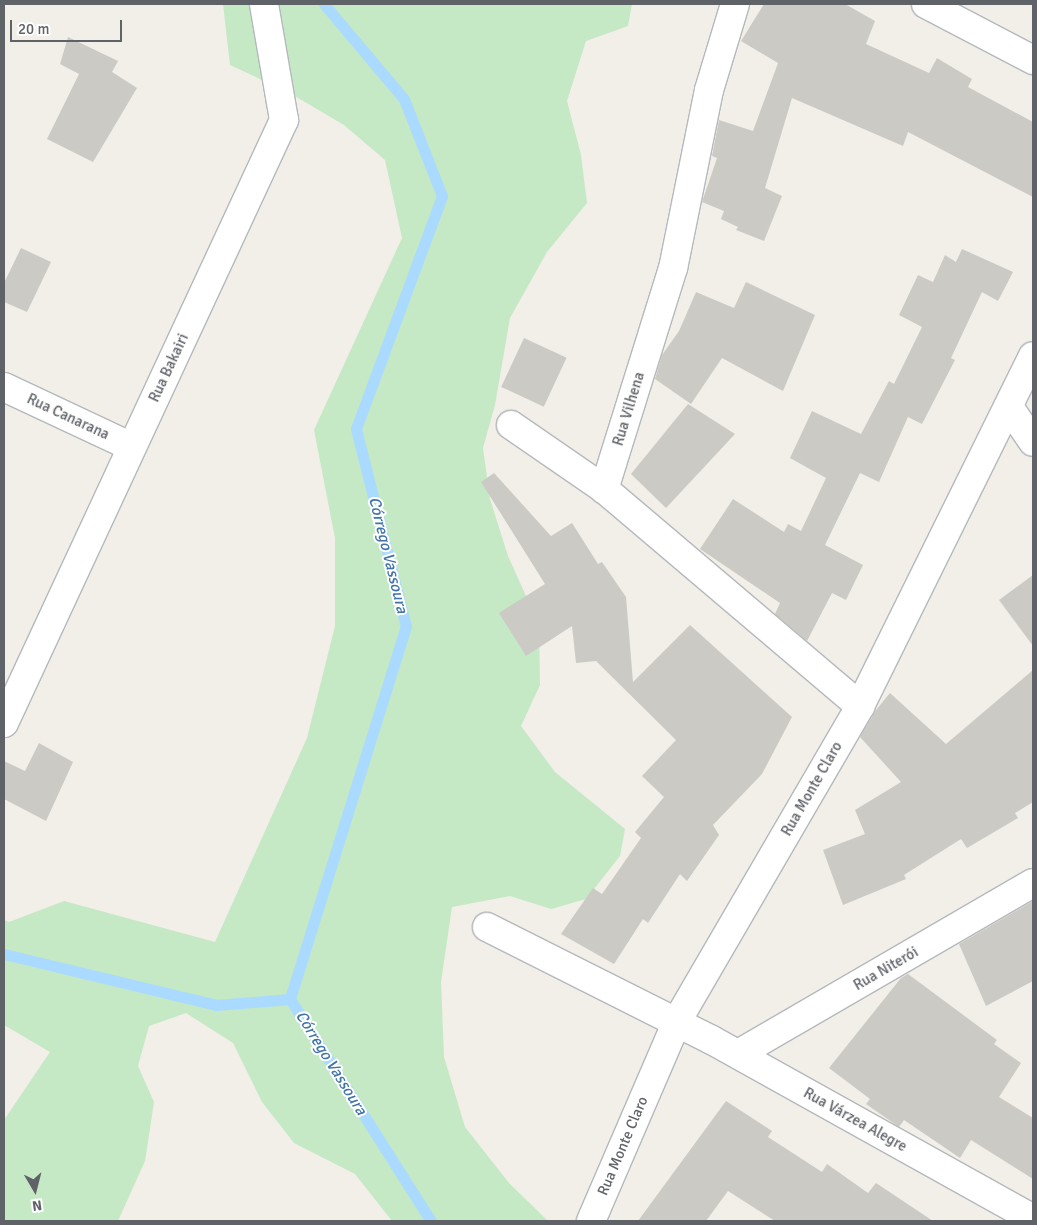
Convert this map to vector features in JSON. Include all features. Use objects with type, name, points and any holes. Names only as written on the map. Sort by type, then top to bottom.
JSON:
[{"type":"street","name":"Rua Bakairi","points":[[4,723],[284,120],[264,4]]},
{"type":"street","name":"Rua Vilhena","points":[[604,489],[673,268],[709,90],[735,4]]},
{"type":"street","points":[[926,4],[1033,60]]},
{"type":"street","name":"Rua Monte Claro","points":[[591,1221],[677,1021],[860,706],[1010,408],[1033,356]]},
{"type":"street","name":"Rua Canarana","points":[[4,387],[132,447]]},
{"type":"street","points":[[1010,408],[1033,442]]},
{"type":"street","points":[[510,425],[604,489],[860,706]]},
{"type":"street","name":"Rua Niterói","points":[[738,1054],[1033,883]]},
{"type":"street","name":"Rua Várzea Alegre","points":[[486,927],[677,1021],[1033,1219]]},
{"type":"green space","points":[[223,4],[632,4],[628,26],[586,41],[567,101],[581,155],[587,203],[547,252],[510,318],[495,405],[483,448],[490,499],[508,556],[539,625],[540,685],[521,726],[555,772],[625,829],[620,856],[586,899],[551,909],[510,896],[452,907],[441,982],[444,1057],[465,1127],[509,1183],[548,1221],[392,1221],[355,1174],[294,1143],[262,1102],[233,1043],[186,1013],[149,1026],[138,1066],[154,1102],[145,1161],[118,1221],[4,1221],[4,1120],[50,1052],[4,1025],[4,920],[9,922],[64,901],[215,942],[307,738],[335,626],[335,538],[314,430],[402,238],[385,160],[344,125],[288,92],[230,65]]},
{"type":"building","points":[[764,4],[845,4],[875,21],[866,44],[929,73],[937,58],[972,79],[968,87],[1033,122],[1033,197],[908,132],[903,146],[792,98],[765,188],[782,196],[764,241],[736,230],[738,227],[721,219],[724,211],[702,202],[717,158],[712,156],[719,120],[753,131],[778,63],[741,41]]},
{"type":"building","points":[[68,37],[118,61],[112,72],[137,88],[93,162],[47,139],[79,74],[60,64]]},
{"type":"building","points":[[21,248],[51,262],[27,312],[4,302],[4,283]]},
{"type":"building","points":[[962,249],[1013,272],[998,301],[982,292],[951,358],[955,360],[922,424],[908,417],[879,482],[860,473],[825,545],[863,565],[846,600],[832,593],[807,641],[775,614],[780,603],[700,549],[733,499],[784,532],[788,524],[801,531],[826,478],[790,458],[812,411],[861,434],[889,381],[894,384],[922,327],[899,315],[918,275],[933,282],[945,255],[956,262]]},
{"type":"building","points":[[746,282],[815,315],[783,391],[722,358],[691,404],[655,379],[662,355],[679,331],[696,292],[734,308]]},
{"type":"building","points":[[524,338],[567,358],[544,407],[501,387]]},
{"type":"building","points":[[688,404],[735,434],[666,508],[631,474]]},
{"type":"building","points":[[494,473],[551,536],[572,523],[598,564],[602,562],[626,597],[633,682],[690,625],[792,717],[762,774],[713,825],[719,835],[687,881],[680,874],[648,923],[643,919],[614,964],[561,934],[593,888],[602,894],[641,838],[635,832],[664,797],[642,776],[676,740],[596,661],[576,663],[572,626],[526,656],[499,613],[545,584],[481,482]]},
{"type":"building","points":[[1033,575],[1033,646],[999,600]]},
{"type":"building","points":[[1033,670],[1033,802],[1015,813],[1018,818],[967,848],[961,839],[904,875],[906,879],[843,905],[823,850],[865,834],[855,810],[901,782],[860,737],[876,710],[890,693],[946,744]]},
{"type":"building","points":[[39,743],[73,762],[46,821],[4,799],[4,761],[25,771]]},
{"type":"building","points":[[1033,901],[1033,981],[986,1006],[959,944]]},
{"type":"building","points":[[908,974],[997,1040],[994,1044],[1021,1063],[999,1097],[1033,1118],[1033,1179],[971,1140],[960,1158],[904,1120],[899,1127],[866,1104],[870,1099],[829,1068],[901,978]]},
{"type":"building","points":[[726,1101],[772,1131],[768,1137],[822,1172],[827,1164],[868,1193],[876,1183],[933,1221],[775,1221],[728,1191],[706,1221],[638,1221]]},
{"type":"waterway","name":"Córrego Vassoura","points":[[324,4],[404,99],[442,196],[356,429],[406,626],[290,999],[431,1221]]},
{"type":"waterway","points":[[4,954],[216,1005],[290,999]]}]
